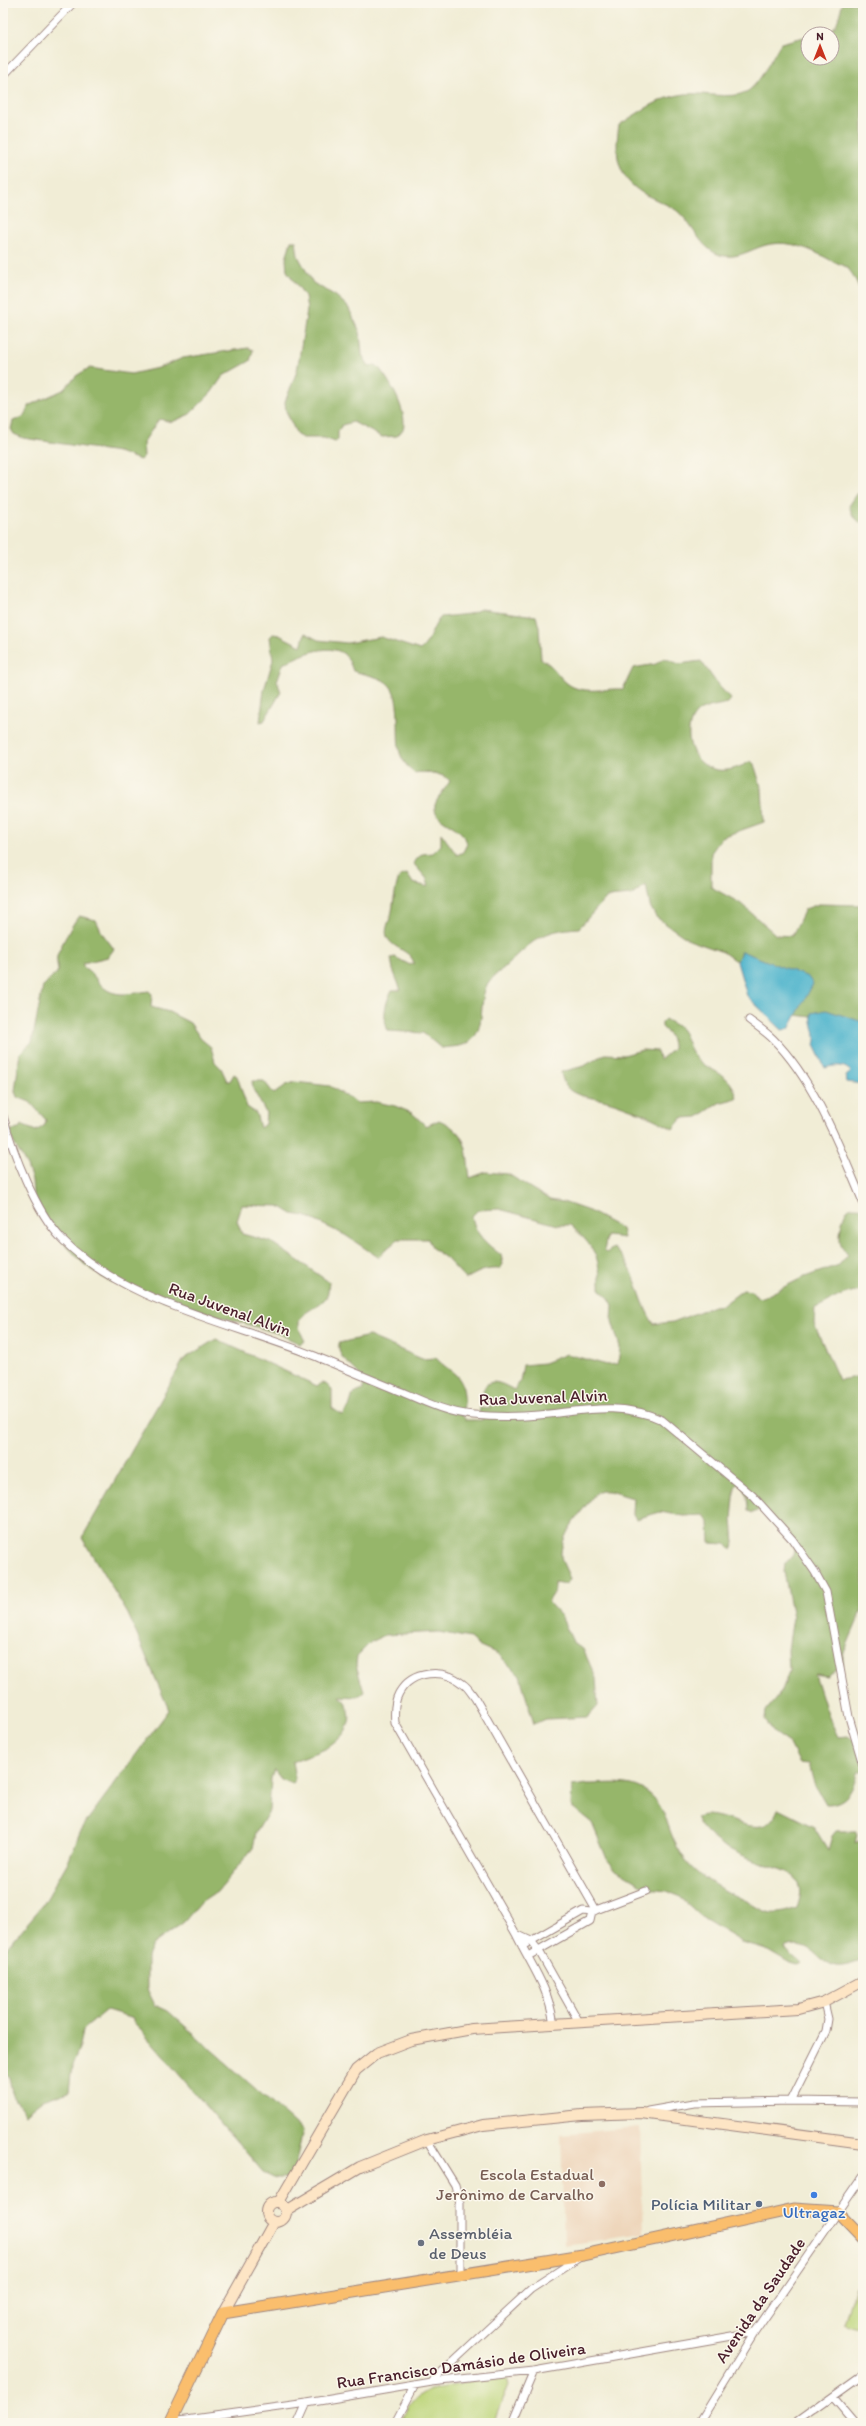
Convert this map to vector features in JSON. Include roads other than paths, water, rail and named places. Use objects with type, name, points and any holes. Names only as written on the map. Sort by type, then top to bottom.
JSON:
[{"type":"main road","points":[[279,2202],[356,2070],[378,2053],[411,2040],[457,2032],[554,2024],[798,2009],[824,2002],[863,1981]]},
{"type":"main road","points":[[286,2210],[360,2167],[427,2140],[483,2125],[582,2115],[641,2113],[863,2143]]},
{"type":"main road","points":[[272,2202],[279,2202],[284,2205],[286,2210],[285,2217],[280,2222],[274,2222],[268,2218],[266,2212],[272,2202]]},
{"type":"main road","points":[[223,2313],[583,2255],[794,2209],[838,2212],[863,2238]]},
{"type":"main road","points":[[171,2422],[223,2313],[274,2222]]},
{"type":"street","points":[[3,76],[73,3]]},
{"type":"street","points":[[749,1020],[773,1040],[818,1103],[830,1124],[863,1202]]},
{"type":"street","name":"Rua Juvenal Alvin","points":[[3,1116],[10,1142],[25,1178],[61,1237],[86,1260],[111,1277],[150,1295],[225,1324],[266,1337],[440,1408],[470,1415],[502,1417],[540,1415],[577,1410],[625,1409],[644,1412],[662,1420],[753,1496],[792,1539],[815,1572],[826,1592],[849,1717],[863,1765]]},
{"type":"street","points":[[554,2024],[550,2002],[542,1982],[395,1723],[395,1704],[399,1693],[414,1678],[425,1674],[450,1676],[464,1684],[475,1698],[594,1911]]},
{"type":"street","points":[[522,1946],[583,1911],[594,1911],[646,1891]]},
{"type":"street","points":[[528,1956],[590,1921],[594,1911]]},
{"type":"street","points":[[516,1934],[531,1941],[539,1951],[579,2022]]},
{"type":"street","points":[[791,2101],[826,2031],[828,2019],[824,2002]]},
{"type":"street","points":[[641,2113],[694,2103],[791,2101],[863,2102]]},
{"type":"street","points":[[427,2140],[454,2185],[460,2204],[460,2274]]},
{"type":"street","name":"Avenida da Saudade","points":[[700,2423],[755,2332],[863,2176]]},
{"type":"street","points":[[432,2382],[531,2289],[583,2255]]},
{"type":"street","name":"Rua Francisco Damásio de Oliveira","points":[[171,2422],[307,2403],[432,2382],[534,2371],[755,2332]]},
{"type":"street","points":[[512,2423],[534,2371]]},
{"type":"street","points":[[796,2423],[863,2375]]},
{"type":"street","points":[[395,2423],[415,2385]]},
{"type":"street","points":[[833,2397],[856,2423]]},
{"type":"street","points":[[298,2423],[307,2403]]},
{"type":"water","points":[[741,951],[808,977],[813,984],[789,1029],[782,1030],[747,996],[737,962]]},
{"type":"water","points":[[826,1010],[863,1022],[863,1084],[847,1082],[846,1076],[851,1072],[843,1066],[832,1066],[825,1068],[814,1045],[815,1037],[812,1013]]},
{"type":"place","name":"Escola Estadual Jerônimo de Carvalho","points":[[602,2184]]},
{"type":"place","name":"Ultragaz","points":[[814,2195]]},
{"type":"place","name":"Polícia Militar","points":[[759,2204]]},
{"type":"place","name":"Assembléia de Deus","points":[[421,2243]]}]
